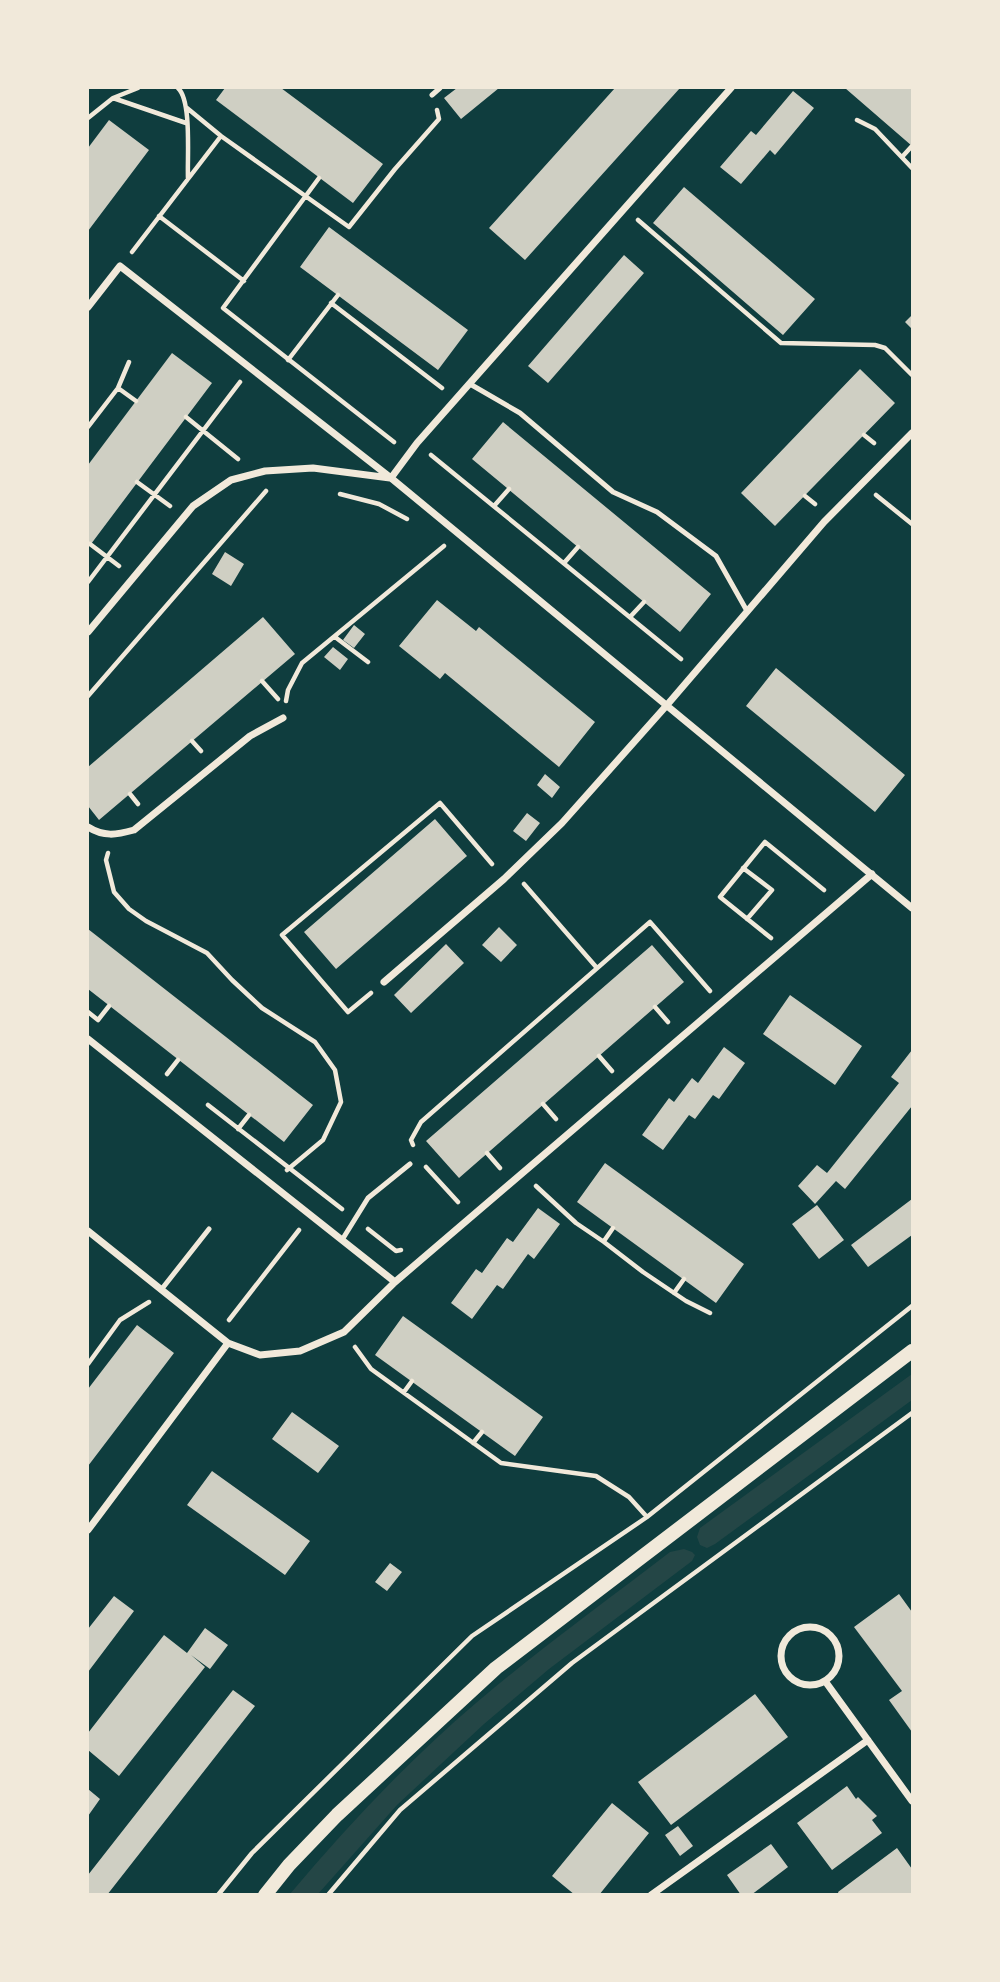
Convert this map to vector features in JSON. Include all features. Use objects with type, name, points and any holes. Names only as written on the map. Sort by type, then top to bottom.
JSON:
[{"type":"main road","points":[[265,1895],[289,1865],[337,1815],[496,1668],[912,1351]]},
{"type":"street","points":[[391,478],[417,443],[731,88]]},
{"type":"street","points":[[88,307],[120,266],[391,478],[912,908]]},
{"type":"street","points":[[383,982],[512,871],[562,823],[824,522],[912,433]]},
{"type":"street","points":[[89,627],[193,506],[231,480],[265,471],[313,468],[391,478]]},
{"type":"street","points":[[88,827],[114,836],[134,830],[250,736],[283,718]]},
{"type":"street","points":[[88,1231],[228,1343],[260,1355],[300,1351],[344,1332],[395,1282],[872,874]]},
{"type":"street","points":[[88,1039],[395,1282]]},
{"type":"street","points":[[88,1530],[228,1343]]},
{"type":"street","points":[[803,1628],[821,1629],[834,1641],[839,1658],[832,1675],[824,1681],[805,1685],[788,1675],[783,1667],[782,1647],[794,1632],[803,1628]]},
{"type":"street","points":[[824,1681],[912,1801]]},
{"type":"street","points":[[652,1895],[868,1740]]},
{"type":"lane","points":[[432,94],[440,88]]},
{"type":"lane","points":[[470,384],[520,413],[613,492],[657,512],[716,556],[747,611]]},
{"type":"lane","points":[[342,1240],[368,1198],[410,1164]]},
{"type":"lane","points":[[163,1291],[209,1229]]},
{"type":"path","points":[[88,118],[113,98],[138,88]]},
{"type":"path","points":[[178,88],[183,92],[186,107],[188,179]]},
{"type":"path","points":[[186,107],[221,136],[349,227],[439,119],[432,94]]},
{"type":"path","points":[[113,98],[187,123]]},
{"type":"path","points":[[858,120],[875,129],[912,168]]},
{"type":"path","points":[[120,266],[221,136]]},
{"type":"path","points":[[902,157],[912,146]]},
{"type":"path","points":[[319,178],[223,308],[408,454]]},
{"type":"path","points":[[624,208],[781,343],[875,345],[885,348],[912,375]]},
{"type":"path","points":[[159,216],[244,281]]},
{"type":"path","points":[[681,257],[686,251]]},
{"type":"path","points":[[288,360],[338,295]]},
{"type":"path","points":[[331,303],[456,399]]},
{"type":"path","points":[[746,313],[751,307]]},
{"type":"path","points":[[88,427],[118,388],[129,362]]},
{"type":"path","points":[[88,582],[251,368]]},
{"type":"path","points":[[118,388],[136,401]]},
{"type":"path","points":[[186,417],[256,474],[266,490]]},
{"type":"path","points":[[417,443],[696,671]]},
{"type":"path","points":[[137,482],[184,517]]},
{"type":"path","points":[[862,484],[912,524]]},
{"type":"path","points":[[88,696],[266,490],[279,489]]},
{"type":"path","points":[[494,506],[509,489]]},
{"type":"path","points":[[335,492],[379,504],[410,521]]},
{"type":"path","points":[[262,681],[285,707],[288,690],[302,663],[446,544],[438,538]]},
{"type":"path","points":[[90,544],[134,577]]},
{"type":"path","points":[[564,563],[578,547]]},
{"type":"path","points":[[630,617],[644,602]]},
{"type":"path","points":[[335,637],[368,662]]},
{"type":"path","points":[[383,982],[348,1012],[282,935],[440,803],[504,878]]},
{"type":"path","points":[[114,836],[106,860],[109,876],[114,892],[129,909],[207,953],[262,1008],[315,1042],[335,1070],[341,1102],[323,1140],[270,1184]]},
{"type":"path","points":[[780,930],[772,939],[720,897],[765,842],[839,902]]},
{"type":"path","points":[[744,868],[772,890],[747,919]]},
{"type":"path","points":[[512,871],[597,968]]},
{"type":"path","points":[[814,897],[822,889]]},
{"type":"path","points":[[414,1148],[411,1140],[421,1122],[650,922],[710,991],[701,1000]]},
{"type":"path","points":[[98,1020],[109,1006]]},
{"type":"path","points":[[655,1007],[671,1026]]},
{"type":"path","points":[[88,1012],[108,1028]]},
{"type":"path","points":[[599,1056],[615,1074]]},
{"type":"path","points":[[158,1066],[167,1074],[178,1060]]},
{"type":"path","points":[[198,1098],[396,1251],[404,1250]]},
{"type":"path","points":[[543,1104],[559,1123]]},
{"type":"path","points":[[239,1129],[249,1115]]},
{"type":"path","points":[[487,1153],[503,1171]]},
{"type":"path","points":[[418,1157],[462,1207]]},
{"type":"path","points":[[522,1173],[576,1223],[674,1293],[710,1313]]},
{"type":"path","points":[[217,1335],[310,1216]]},
{"type":"path","points":[[604,1241],[613,1228]]},
{"type":"path","points":[[674,1293],[684,1279]]},
{"type":"path","points":[[88,1364],[120,1320],[163,1291]]},
{"type":"path","points":[[218,1895],[253,1853],[472,1636],[647,1517],[912,1306]]},
{"type":"path","points":[[344,1332],[371,1369],[501,1463],[596,1476],[629,1497],[647,1517]]},
{"type":"path","points":[[404,1392],[412,1381]]},
{"type":"path","points":[[328,1895],[400,1810],[572,1663],[912,1413]]},
{"type":"path","points":[[473,1443],[482,1432]]},
{"type":"shaded area","points":[[912,1374],[912,1400],[715,1544],[707,1548],[700,1545],[697,1537],[700,1528]]},
{"type":"shaded area","points":[[684,1549],[695,1555],[692,1561],[549,1669],[484,1724],[397,1805],[318,1894],[290,1894],[379,1795],[476,1703],[547,1645],[670,1552]]},
{"type":"building","points":[[225,88],[281,88],[383,164],[353,203],[216,100]]},
{"type":"building","points":[[457,88],[499,88],[461,119],[444,98]]},
{"type":"building","points":[[615,88],[680,88],[525,260],[489,228]]},
{"type":"building","points":[[845,88],[912,88],[912,146]]},
{"type":"building","points":[[793,91],[814,108],[775,155],[770,150],[741,184],[720,167],[751,131],[756,135]]},
{"type":"building","points":[[109,120],[149,150],[88,231],[88,148]]},
{"type":"building","points":[[684,187],[815,299],[783,335],[653,223]]},
{"type":"building","points":[[329,227],[468,330],[438,370],[300,267]]},
{"type":"building","points":[[624,255],[644,273],[548,383],[528,366]]},
{"type":"building","points":[[912,315],[912,329],[905,322]]},
{"type":"building","points":[[172,353],[212,383],[88,548],[88,465]]},
{"type":"building","points":[[860,369],[895,403],[775,526],[741,493]]},
{"type":"building","points":[[503,422],[711,594],[680,632],[472,459]]},
{"type":"building","points":[[225,552],[244,564],[231,586],[212,574]]},
{"type":"building","points":[[437,600],[476,631],[479,627],[595,722],[559,767],[445,673],[440,679],[399,646]]},
{"type":"building","points":[[263,617],[295,654],[99,820],[88,806],[88,767]]},
{"type":"building","points":[[354,625],[365,634],[354,648],[343,640]]},
{"type":"building","points":[[333,647],[348,659],[340,670],[324,657]]},
{"type":"building","points":[[776,668],[905,775],[875,812],[746,706]]},
{"type":"building","points":[[545,774],[560,787],[552,798],[537,785]]},
{"type":"building","points":[[527,813],[540,823],[526,841],[513,831]]},
{"type":"building","points":[[435,819],[467,856],[336,969],[304,932]]},
{"type":"building","points":[[499,927],[517,945],[501,962],[482,945]]},
{"type":"building","points":[[88,929],[313,1105],[284,1142],[88,989]]},
{"type":"building","points":[[446,944],[464,963],[411,1013],[394,995]]},
{"type":"building","points":[[652,945],[684,982],[459,1178],[426,1141]]},
{"type":"building","points":[[790,995],[862,1046],[835,1085],[763,1034]]},
{"type":"building","points":[[724,1047],[745,1063],[719,1099],[713,1095],[695,1119],[689,1115],[663,1150],[642,1135],[669,1098],[674,1102],[692,1078],[698,1083]]},
{"type":"building","points":[[912,1050],[912,1106],[845,1189],[836,1181],[815,1204],[798,1186],[817,1165],[827,1173],[899,1083],[891,1077]]},
{"type":"building","points":[[605,1163],[744,1264],[716,1303],[577,1202]]},
{"type":"building","points":[[912,1199],[912,1235],[868,1267],[851,1245]]},
{"type":"building","points":[[817,1205],[844,1240],[819,1259],[792,1224]]},
{"type":"building","points":[[538,1208],[560,1224],[534,1259],[528,1254],[503,1289],[497,1285],[472,1319],[451,1303],[476,1269],[482,1273],[507,1238],[513,1242]]},
{"type":"building","points":[[403,1316],[543,1417],[515,1456],[375,1355]]},
{"type":"building","points":[[137,1325],[174,1353],[88,1466],[88,1389]]},
{"type":"building","points":[[292,1412],[339,1446],[318,1473],[272,1439]]},
{"type":"building","points":[[212,1471],[310,1541],[285,1575],[187,1505]]},
{"type":"building","points":[[390,1563],[402,1572],[387,1591],[375,1582]]},
{"type":"building","points":[[899,1594],[912,1612],[912,1732],[889,1700],[902,1691],[854,1627]]},
{"type":"building","points":[[114,1596],[134,1611],[88,1672],[88,1629]]},
{"type":"building","points":[[205,1628],[228,1645],[210,1669],[191,1655],[205,1667],[119,1776],[88,1750],[88,1733],[164,1635],[187,1653]]},
{"type":"building","points":[[233,1690],[255,1706],[107,1895],[88,1895],[88,1875]]},
{"type":"building","points":[[755,1694],[788,1737],[671,1825],[638,1782]]},
{"type":"building","points":[[847,1786],[856,1799],[858,1797],[877,1816],[872,1820],[882,1833],[832,1870],[797,1823]]},
{"type":"building","points":[[88,1789],[100,1799],[88,1816]]},
{"type":"building","points":[[612,1803],[649,1833],[599,1895],[575,1895],[552,1876]]},
{"type":"building","points":[[678,1826],[693,1846],[680,1856],[665,1835]]},
{"type":"building","points":[[771,1844],[788,1867],[751,1895],[741,1895],[727,1875]]},
{"type":"building","points":[[897,1848],[912,1869],[912,1895],[839,1895],[838,1892]]}]
